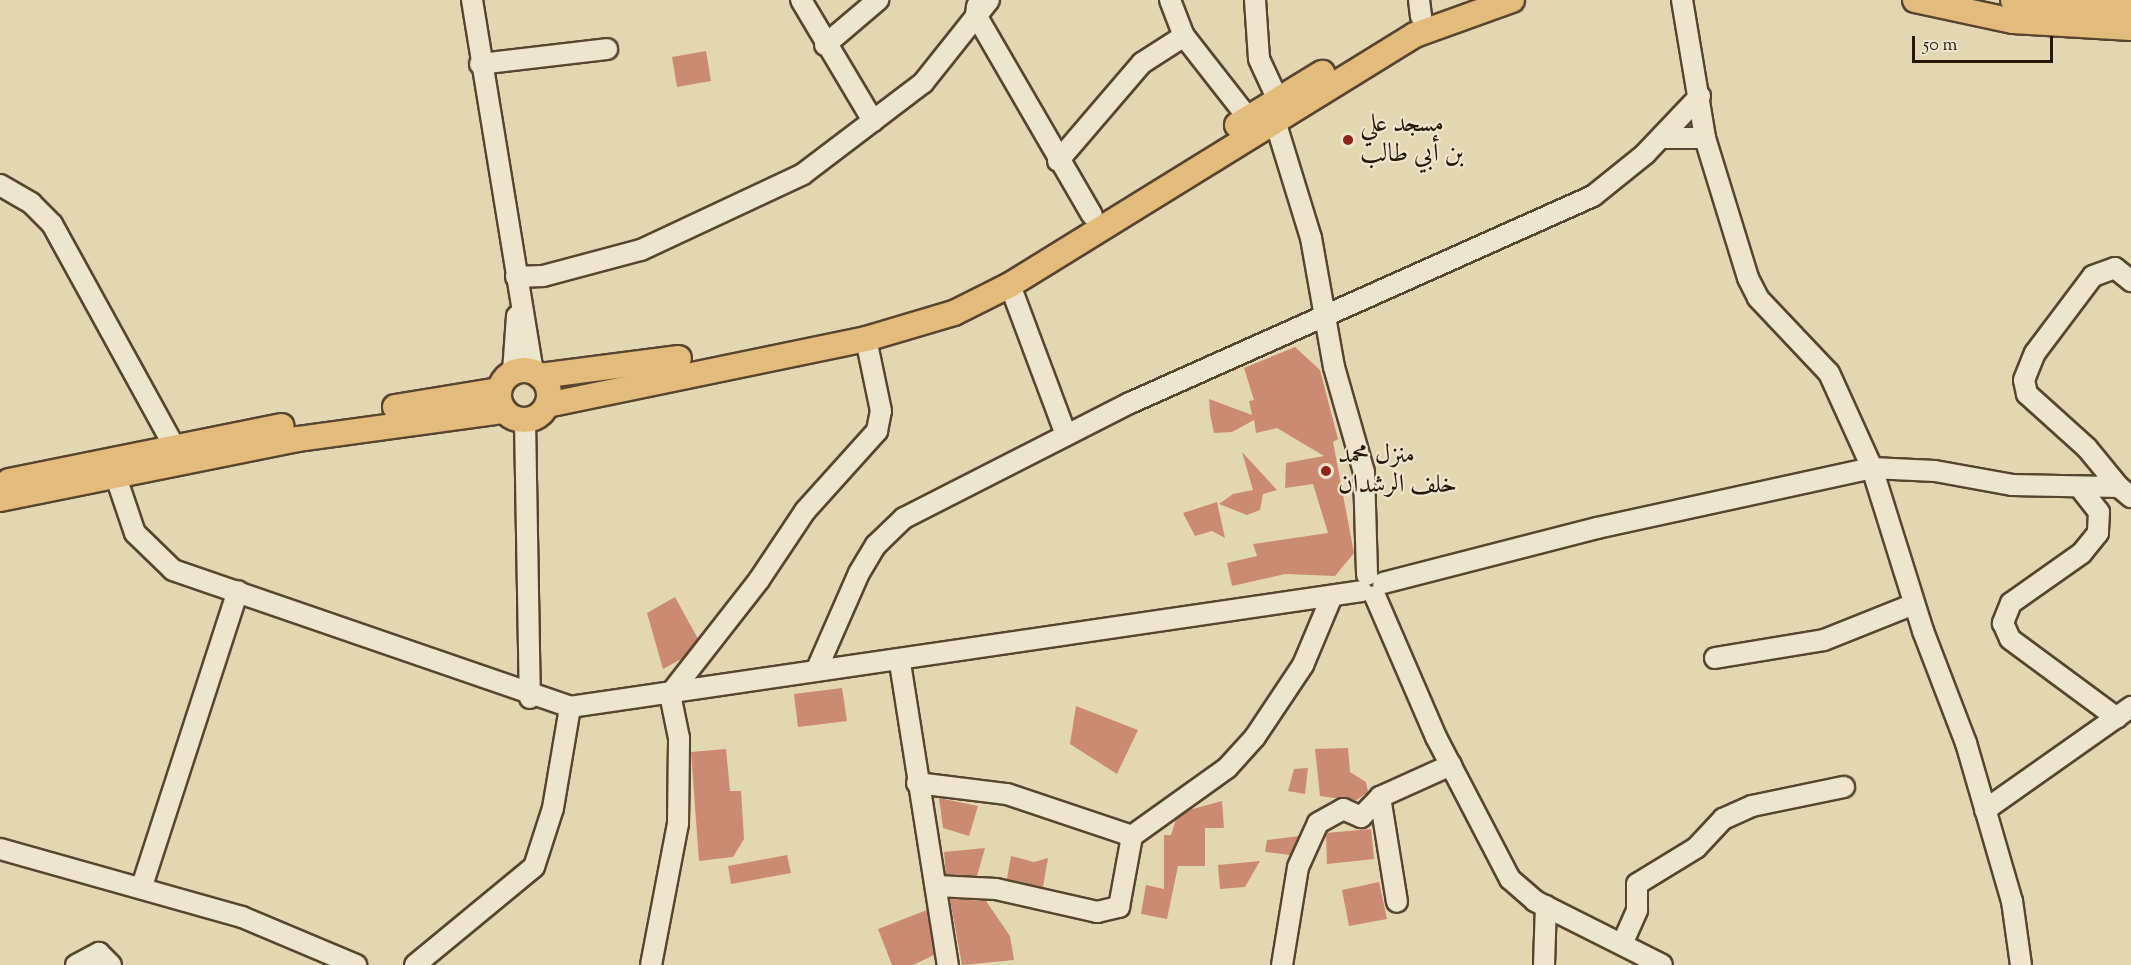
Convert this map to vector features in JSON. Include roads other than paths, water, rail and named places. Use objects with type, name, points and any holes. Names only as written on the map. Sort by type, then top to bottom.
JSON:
[{"type":"main road","points":[[0,483],[174,446],[519,390],[547,405],[866,339],[954,313],[1010,285],[1276,110],[1420,8],[1459,0]]},
{"type":"main road","points":[[0,499],[298,439],[627,367],[924,309],[999,275],[1248,118],[1276,110],[1414,34],[1512,0]]},
{"type":"main road","points":[[1915,0],[2013,21],[2131,28]]},
{"type":"main road","points":[[2013,0],[2131,10]]},
{"type":"street","points":[[472,0],[480,64],[518,284],[519,390],[530,698]]},
{"type":"street","points":[[801,0],[825,45],[873,121]]},
{"type":"street","points":[[825,45],[878,0]]},
{"type":"street","points":[[518,284],[614,258],[728,213],[802,174],[923,83],[976,8],[989,0]]},
{"type":"street","points":[[1170,0],[1184,36],[1248,118]]},
{"type":"street","points":[[1255,0],[1259,59],[1276,110],[1311,238],[1326,317],[1365,479],[1372,586],[1451,765],[1499,865],[1521,890],[1546,906],[1623,942],[1662,965]]},
{"type":"street","points":[[1682,0],[1693,38],[1705,138],[1753,288],[1829,373],[1872,468],[1914,604],[1985,810],[2012,901],[2021,965]]},
{"type":"street","points":[[1693,38],[1698,0]]},
{"type":"street","points":[[976,8],[1059,161],[1092,215]]},
{"type":"street","points":[[1059,161],[1142,63],[1184,36]]},
{"type":"street","points":[[480,64],[607,49]]},
{"type":"street","points":[[816,671],[859,573],[892,528],[1066,435],[1593,196],[1662,138],[1700,96]]},
{"type":"street","points":[[1662,138],[1705,138]]},
{"type":"street","points":[[0,185],[31,202],[52,224],[174,446]]},
{"type":"street","points":[[2125,492],[2087,448],[2027,394],[2024,380],[2036,353],[2093,276],[2115,268],[2131,281]]},
{"type":"street","points":[[1010,285],[1066,435]]},
{"type":"street","points":[[651,965],[678,824],[679,738],[670,694],[759,580],[805,510],[877,431],[881,411],[866,339]]},
{"type":"street","points":[[116,477],[135,533],[158,560],[530,698],[570,707],[816,671],[900,663],[1332,596],[1659,513],[1872,468],[2125,492]]},
{"type":"street","points":[[1985,810],[2124,713],[2010,639],[2003,623],[2011,603],[2082,553],[2098,533],[2099,512],[2081,489]]},
{"type":"street","points":[[142,886],[238,591]]},
{"type":"street","points":[[937,886],[996,889],[1113,911],[1122,899],[1132,836],[1227,768],[1255,737],[1303,665],[1332,596]]},
{"type":"street","points":[[1715,658],[1815,642],[1914,604]]},
{"type":"street","points":[[900,663],[917,783],[937,886],[948,965]]},
{"type":"street","points":[[415,965],[534,867],[553,808],[570,707]]},
{"type":"street","points":[[1282,965],[1298,867],[1312,833],[1323,818],[1343,809],[1361,817],[1380,797],[1451,765]]},
{"type":"street","points":[[917,783],[1007,794],[1132,836]]},
{"type":"street","points":[[1623,942],[1637,910],[1637,884],[1696,848],[1723,819],[1752,806],[1844,787]]},
{"type":"street","points":[[1380,797],[1397,902]]},
{"type":"street","points":[[0,849],[142,886],[286,932],[356,965]]},
{"type":"street","points":[[1544,965],[1546,906]]},
{"type":"street","points":[[76,965],[99,953],[111,965]]},
{"type":"place","name":"مسجد علي بن أبي طالب","points":[[1348,140]]},
{"type":"place","name":"منزل محمد خلف الرشدان","points":[[1326,471]]}]
